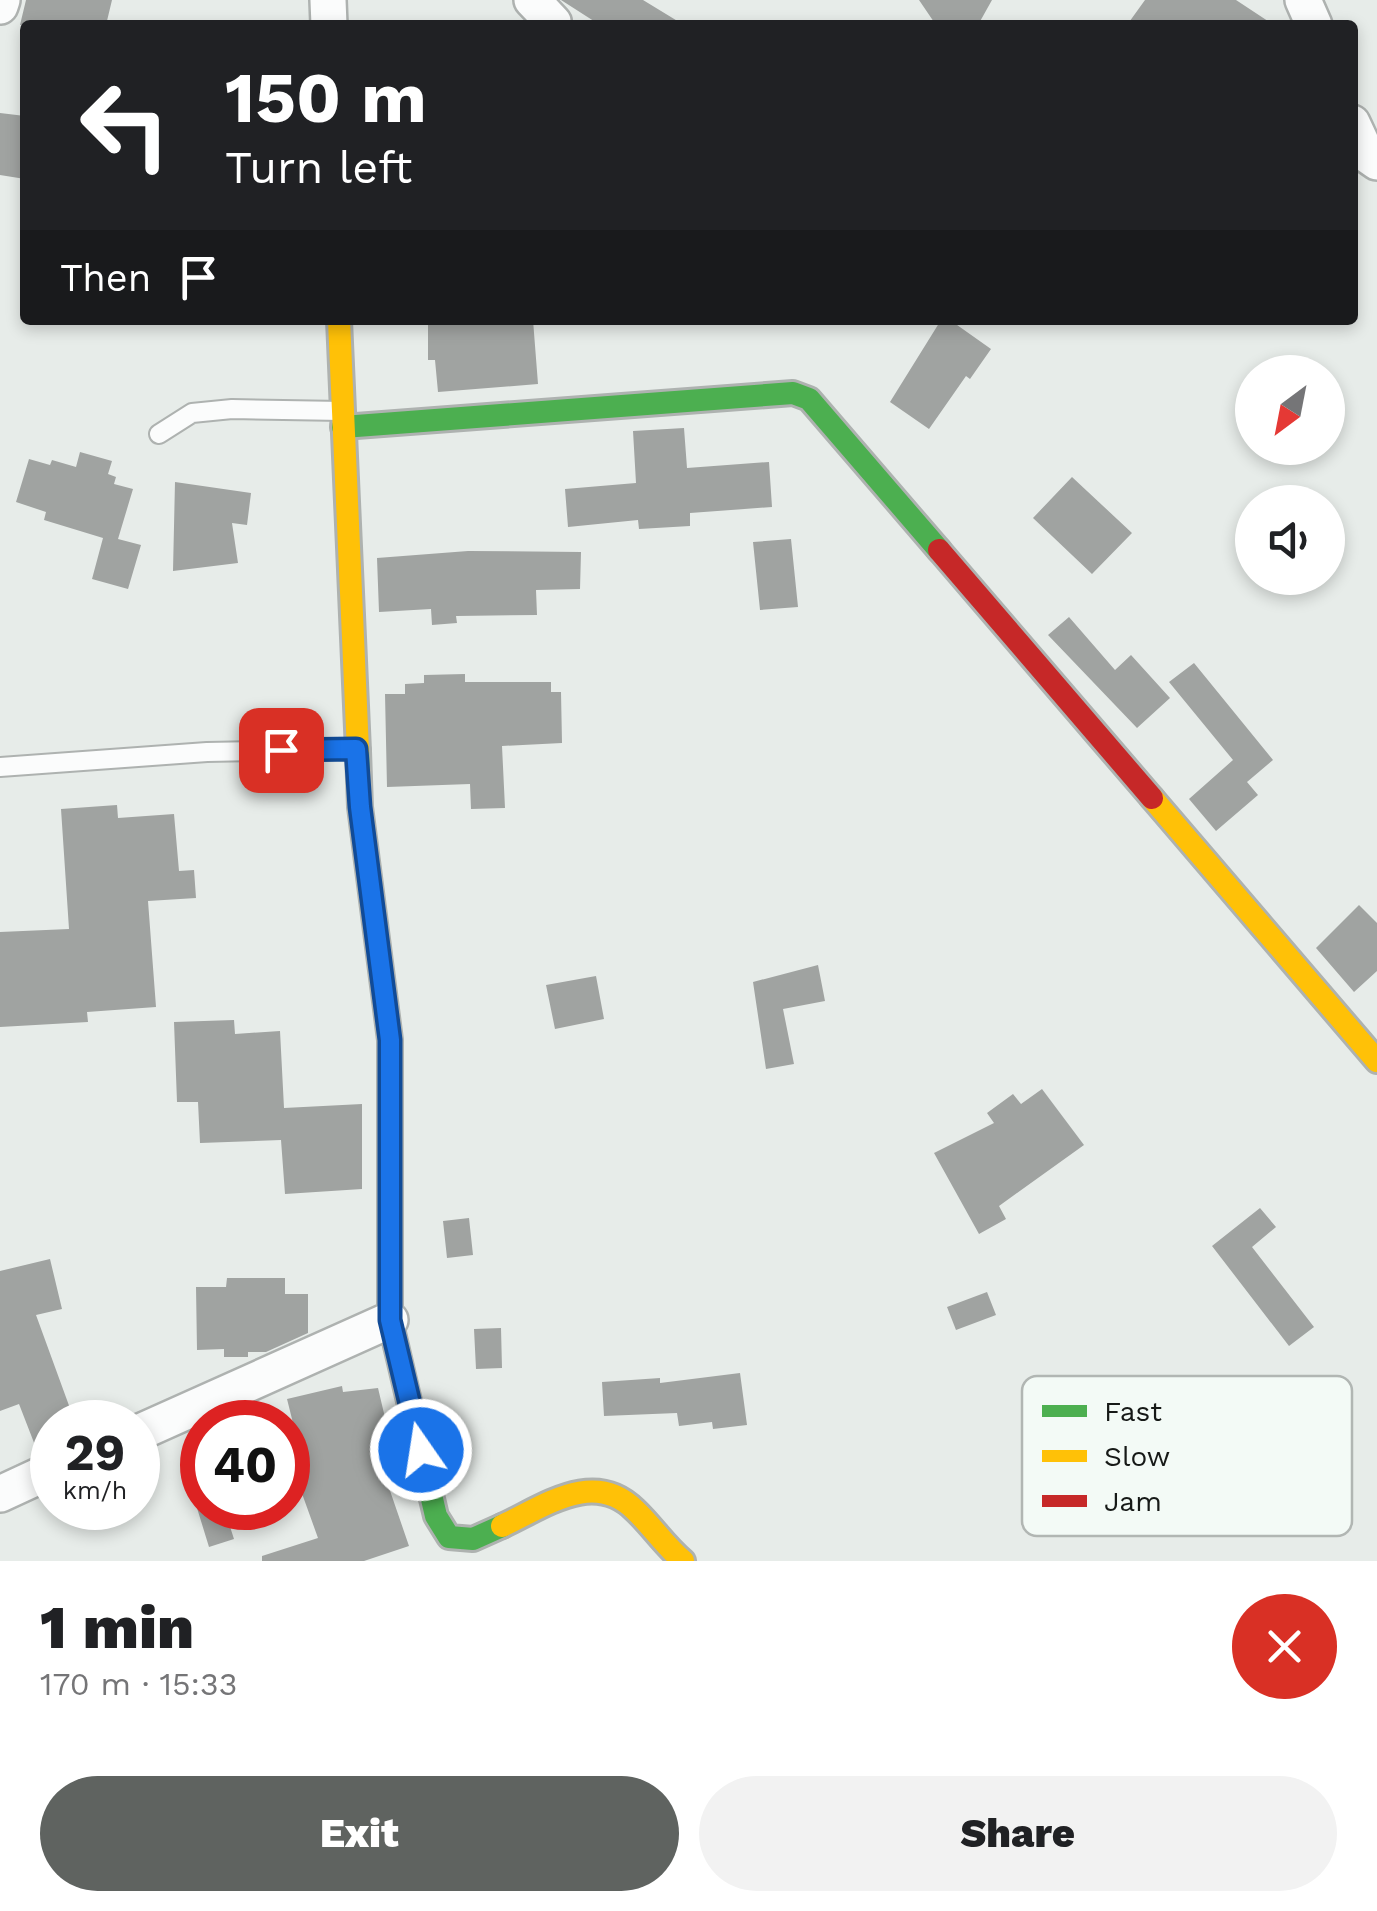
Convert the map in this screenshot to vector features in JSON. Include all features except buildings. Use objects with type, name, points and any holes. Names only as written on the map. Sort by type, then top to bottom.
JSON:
[{"type":"street","points":[[532,0],[548,20]]},
{"type":"street","points":[[1358,136],[1367,155],[1377,162]]},
{"type":"street","points":[[339,325],[360,807],[390,1040],[390,1320],[436,1516],[450,1537],[473,1539],[581,1490],[595,1488],[622,1496],[683,1561]]},
{"type":"street","points":[[343,419],[768,393],[793,393],[809,399],[1377,1060]]},
{"type":"street","points":[[160,1422],[390,1320]]},
{"type":"street","points":[[0,1494],[30,1480]]},
{"type":"lane","points":[[159,434],[192,412],[232,408],[343,419]]},
{"type":"lane","points":[[0,768],[206,752],[356,749]]},
{"type":"traffic: fast","points":[[343,427],[793,393],[809,399],[939,550]]},
{"type":"traffic: fast","points":[[358,751],[360,807],[390,1040],[390,1320],[436,1516],[449,1537],[473,1539],[502,1526]]},
{"type":"traffic: slow","points":[[339,325],[358,751]]},
{"type":"traffic: slow","points":[[1152,798],[1377,1061]]},
{"type":"traffic: slow","points":[[502,1526],[569,1495],[603,1492],[635,1510],[683,1561]]},
{"type":"traffic: jam","points":[[939,550],[1152,798]]},
{"type":"route","points":[[281,750],[356,749],[390,1040],[390,1320],[421,1450]]}]
